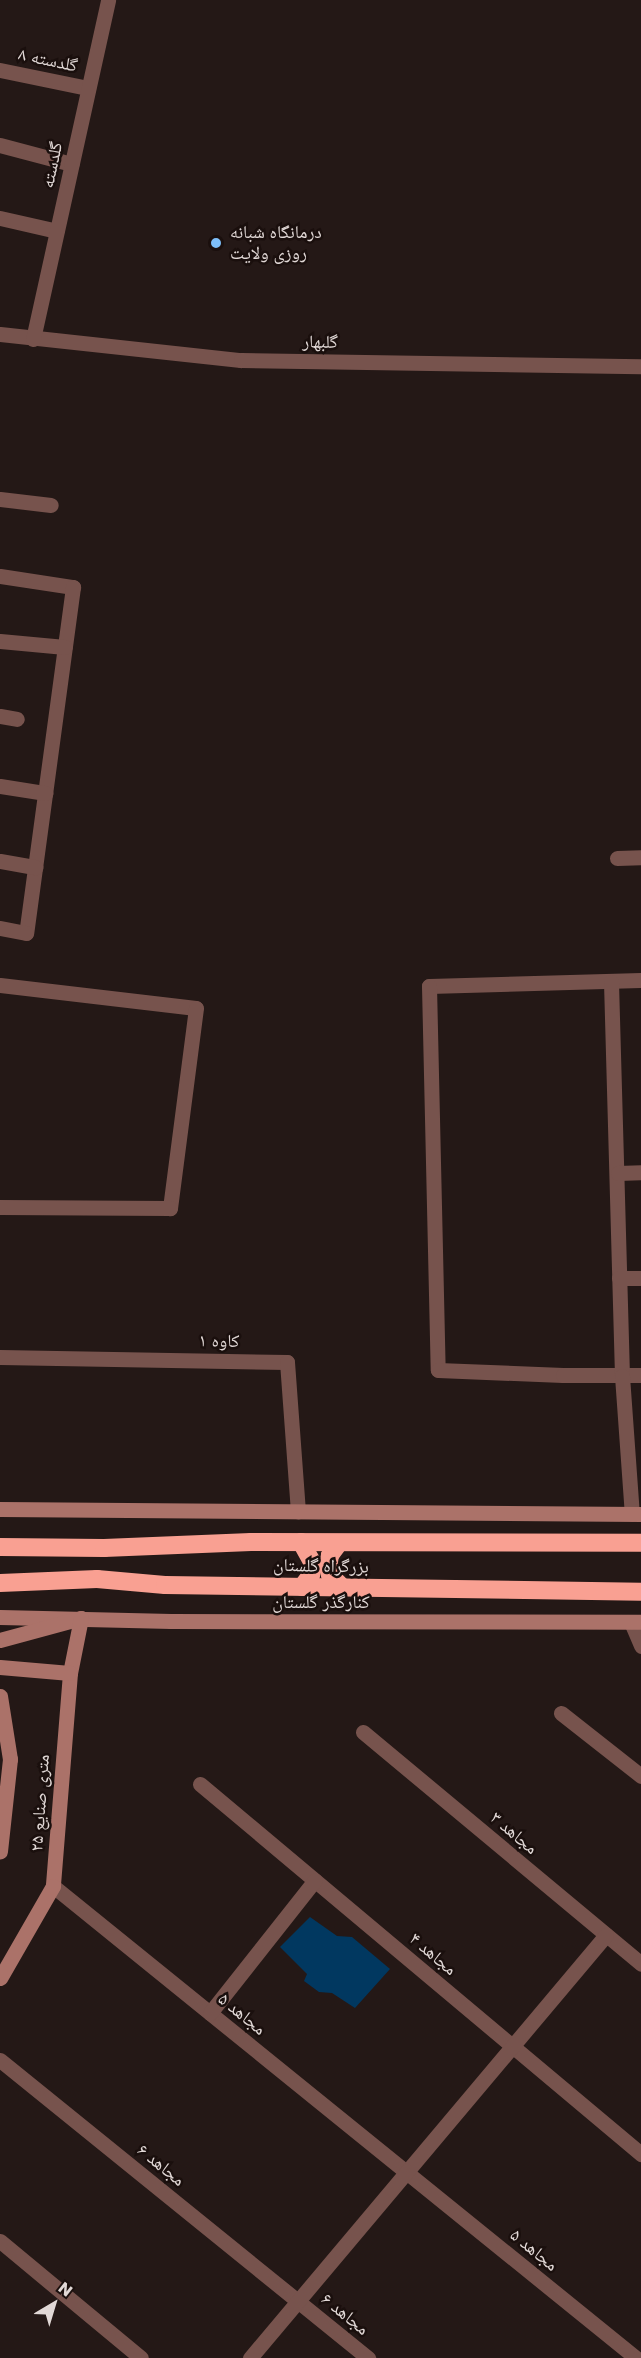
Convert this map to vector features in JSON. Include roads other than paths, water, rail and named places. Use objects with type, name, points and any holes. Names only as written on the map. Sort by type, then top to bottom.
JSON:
[{"type":"highway","name":"بزرگراه گلستان","points":[[0,1547],[104,1548],[251,1542],[641,1543]]},
{"type":"highway","points":[[301,1542],[313,1564],[311,1575],[302,1587]]},
{"type":"highway","points":[[339,1543],[330,1555],[328,1567],[330,1575],[343,1588]]},
{"type":"highway","name":"بزرگراه گلستان","points":[[0,1583],[97,1579],[165,1585],[641,1592]]},
{"type":"street","name":"گلدسته","points":[[33,339],[108,0]]},
{"type":"street","name":"گلدسته ۸","points":[[0,70],[88,88]]},
{"type":"street","points":[[0,145],[72,164]]},
{"type":"street","points":[[0,218],[57,231]]},
{"type":"street","name":"گلبهار","points":[[0,334],[241,360],[641,366]]},
{"type":"street","points":[[0,500],[51,506]]},
{"type":"street","points":[[0,576],[73,587],[26,933],[0,928]]},
{"type":"street","points":[[0,640],[65,647]]},
{"type":"street","points":[[0,716],[17,719]]},
{"type":"street","points":[[0,786],[45,793]]},
{"type":"street","points":[[617,858],[641,857]]},
{"type":"street","points":[[0,861],[35,867]]},
{"type":"street","points":[[641,981],[429,986],[438,1370],[641,1375]]},
{"type":"street","points":[[0,1509],[636,1514],[622,1376],[611,982]]},
{"type":"street","points":[[0,985],[196,1008],[170,1208],[0,1207]]},
{"type":"street","points":[[618,1173],[641,1172]]},
{"type":"street","points":[[619,1278],[641,1278]]},
{"type":"street","name":"کاوه ۱","points":[[0,1357],[287,1362],[298,1512]]},
{"type":"street","name":"کنارگذر گلستان","points":[[0,1617],[183,1621],[636,1622]]},
{"type":"street","points":[[0,1640],[81,1618]]},
{"type":"street","name":"۲۵ متری صنایع","points":[[0,1977],[54,1886],[70,1673],[81,1618]]},
{"type":"street","points":[[636,1622],[641,1646]]},
{"type":"street","points":[[0,1667],[70,1673]]},
{"type":"street","name":"۲۵ متری صنایع","points":[[0,1696],[10,1759],[0,1851]]},
{"type":"street","points":[[561,1713],[641,1776]]},
{"type":"street","name":"مجاهد ۳","points":[[363,1732],[641,1964]]},
{"type":"street","name":"مجاهد ۴","points":[[200,1784],[641,2154]]},
{"type":"street","points":[[210,2013],[315,1880]]},
{"type":"street","name":"۵ مجاهد","points":[[54,1886],[407,2172]]},
{"type":"street","points":[[250,2358],[606,1935]]},
{"type":"street","name":"۶ مجاهد","points":[[0,2060],[298,2301]]},
{"type":"street","name":"مجاهد ۵","points":[[407,2172],[636,2358]]},
{"type":"street","points":[[0,2241],[141,2358]]},
{"type":"street","name":"مجاهد ۶","points":[[298,2301],[368,2358]]},
{"type":"place","name":"درمانگاه شبانه روزی ولایت","points":[[216,243]]}]
